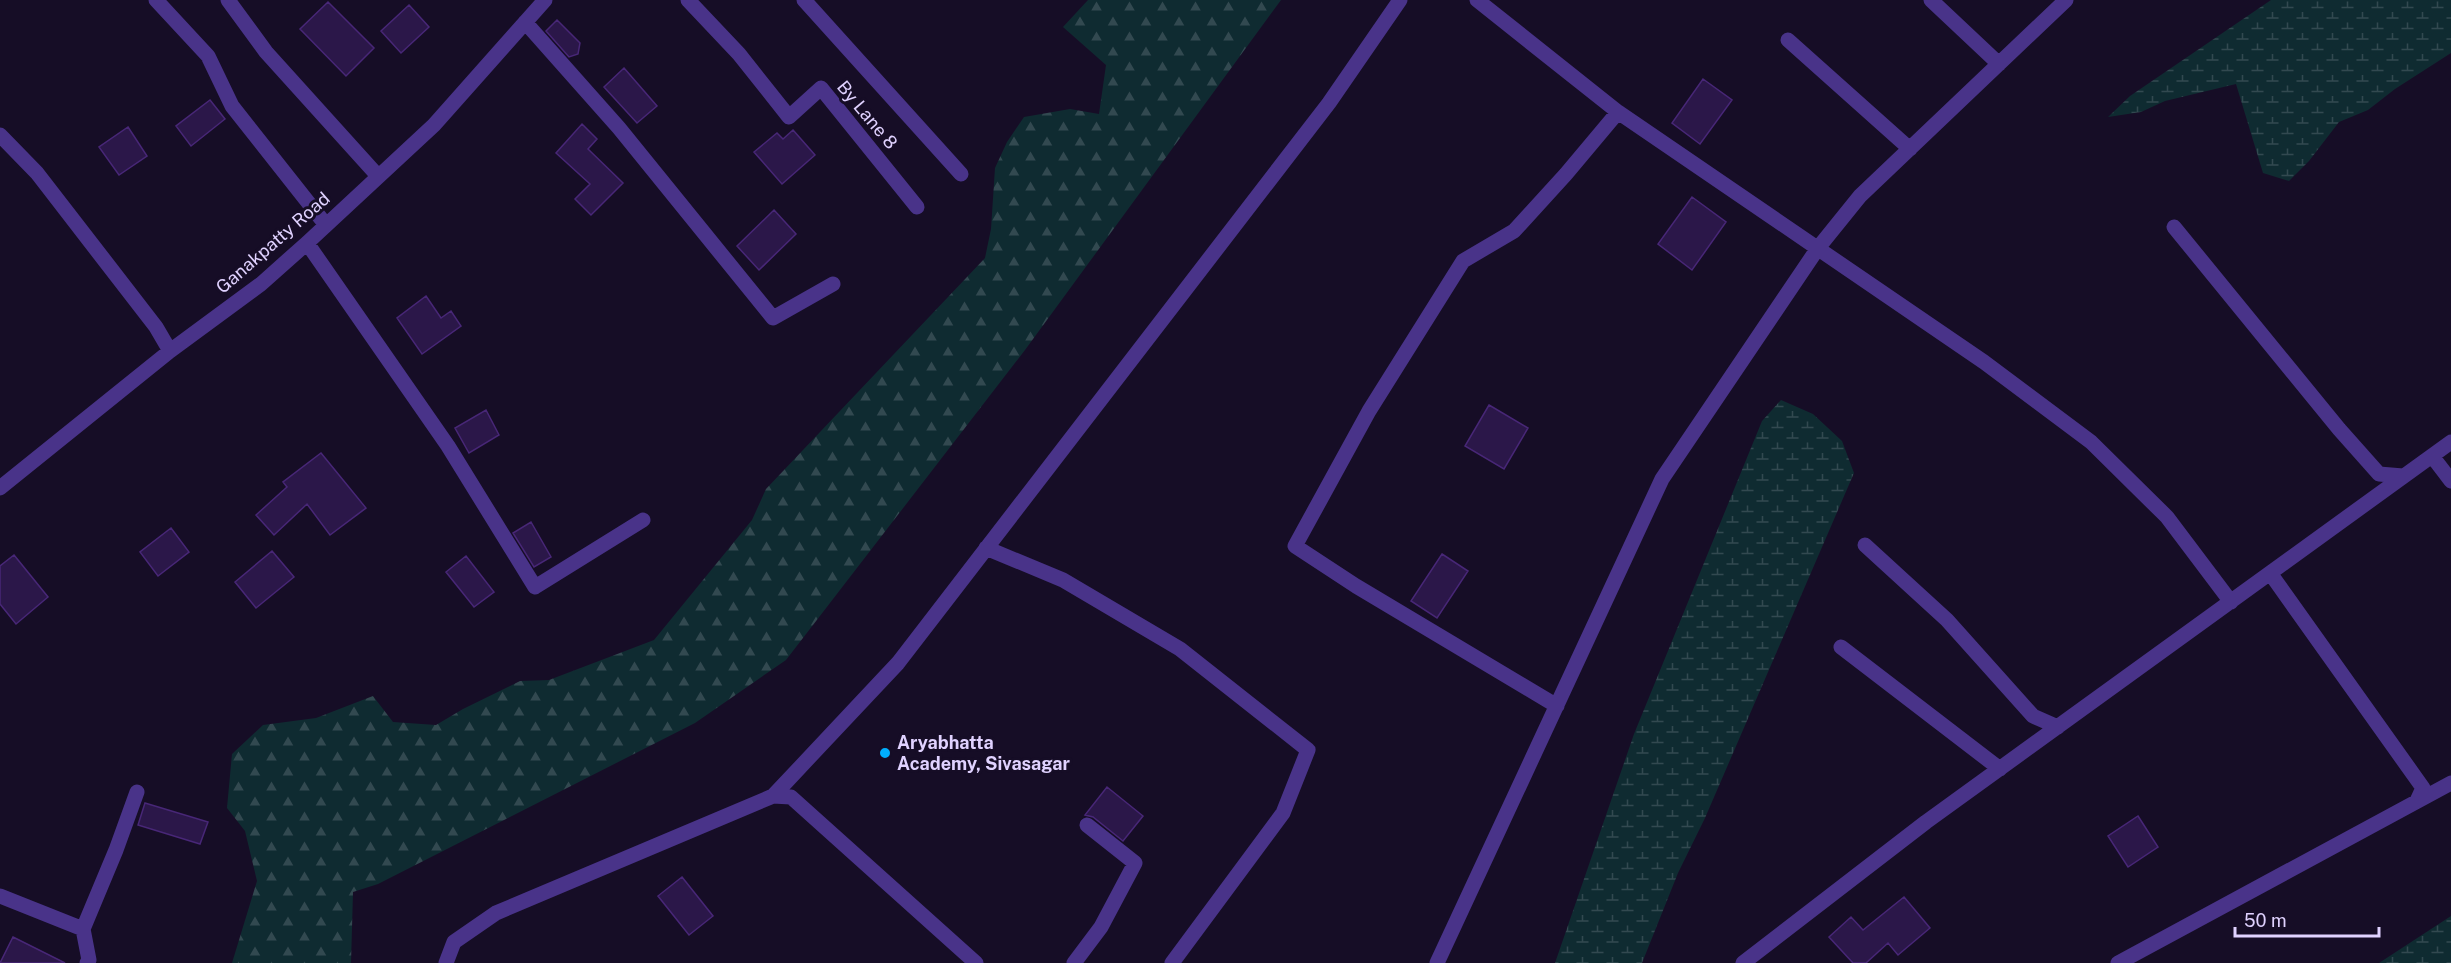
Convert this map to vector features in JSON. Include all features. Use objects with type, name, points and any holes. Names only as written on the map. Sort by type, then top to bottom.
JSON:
[{"type":"street","points":[[156,0],[208,56],[232,106],[326,225]]},
{"type":"street","points":[[228,0],[266,52],[378,176]]},
{"type":"street","name":"Ganakpatty Road","points":[[0,488],[170,351],[261,284],[434,125],[544,0]]},
{"type":"street","name":"By Lane 8","points":[[688,0],[738,54],[789,117],[821,88],[917,207]]},
{"type":"street","points":[[804,0],[961,174]]},
{"type":"street","points":[[446,963],[454,942],[496,914],[773,796],[898,663],[1329,103],[1401,0]]},
{"type":"street","points":[[1477,0],[1618,112],[1984,362],[2091,442],[2168,517],[2231,602]]},
{"type":"street","points":[[1931,0],[1999,64]]},
{"type":"street","points":[[1437,963],[1662,479],[1818,248],[1860,196],[2066,0]]},
{"type":"street","points":[[525,22],[619,128],[773,318],[833,284]]},
{"type":"street","points":[[1788,40],[1910,149]]},
{"type":"street","points":[[1557,706],[1295,546],[1369,411],[1463,261],[1514,231],[1618,112]]},
{"type":"street","points":[[0,135],[37,173],[156,327],[170,351]]},
{"type":"street","points":[[2174,227],[2339,429],[2379,474],[2403,476]]},
{"type":"street","points":[[306,243],[448,446],[535,587],[643,520]]},
{"type":"street","points":[[1743,963],[1926,822],[2451,442]]},
{"type":"street","points":[[2432,456],[2451,481]]},
{"type":"street","points":[[1866,545],[1947,620],[2032,716],[2058,727]]},
{"type":"street","points":[[986,548],[1063,580],[1180,649],[1308,750],[1283,813],[1172,963]]},
{"type":"street","points":[[2270,573],[2423,789],[2417,801]]},
{"type":"street","points":[[1840,647],[2000,769]]},
{"type":"street","points":[[2118,963],[2451,783]]},
{"type":"street","points":[[87,963],[89,960],[82,929],[116,850],[137,792]]},
{"type":"street","points":[[773,796],[791,797],[976,963]]},
{"type":"street","points":[[1074,963],[1101,927],[1135,863],[1087,825]]},
{"type":"street","points":[[0,896],[82,929]]},
{"type":"green space","points":[[1088,0],[1281,0],[1025,350],[786,660],[695,723],[378,884],[353,892],[351,963],[232,963],[257,881],[245,831],[227,808],[232,754],[263,725],[316,718],[373,696],[393,722],[436,725],[520,681],[549,680],[654,640],[752,520],[766,489],[985,258],[991,229],[995,168],[1007,142],[1024,117],[1070,109],[1099,114],[1106,65],[1063,27]]},
{"type":"green space","points":[[2271,0],[2451,0],[2451,53],[2395,89],[2368,110],[2339,122],[2309,161],[2289,181],[2263,173],[2236,84],[2165,101],[2141,112],[2108,117],[2130,96]]},
{"type":"green space","points":[[1781,400],[1813,414],[1842,441],[1854,473],[1705,818],[1678,873],[1642,963],[1555,963],[1634,734],[1762,421]]},
{"type":"green space","points":[[2451,916],[2451,963],[2379,963]]},
{"type":"building","points":[[328,2],[374,48],[346,76],[300,29]]},
{"type":"building","points":[[409,5],[429,27],[401,53],[381,31]]},
{"type":"building","points":[[557,20],[580,43],[578,54],[569,57],[546,31]]},
{"type":"building","points":[[624,68],[657,106],[637,123],[604,87]]},
{"type":"building","points":[[1703,79],[1732,100],[1700,144],[1672,123]]},
{"type":"building","points":[[210,100],[225,119],[191,146],[176,126]]},
{"type":"building","points":[[582,124],[597,139],[588,149],[623,183],[591,215],[575,199],[590,184],[556,153]]},
{"type":"building","points":[[128,127],[147,156],[119,175],[99,147]]},
{"type":"building","points":[[793,130],[815,155],[782,184],[754,152],[777,133],[783,139]]},
{"type":"building","points":[[1692,197],[1726,222],[1692,270],[1658,244]]},
{"type":"building","points":[[774,210],[796,234],[759,270],[737,246]]},
{"type":"building","points":[[426,296],[441,318],[451,311],[461,326],[422,354],[397,318]]},
{"type":"building","points":[[1489,405],[1528,428],[1504,469],[1465,446]]},
{"type":"building","points":[[486,410],[499,435],[469,453],[455,428]]},
{"type":"building","points":[[321,453],[366,508],[330,535],[307,504],[274,535],[256,515],[287,487],[283,482]]},
{"type":"building","points":[[531,522],[551,557],[534,567],[513,533]]},
{"type":"building","points":[[171,528],[189,552],[158,576],[140,552]]},
{"type":"building","points":[[272,551],[294,577],[256,608],[235,582]]},
{"type":"building","points":[[1442,554],[1468,571],[1437,618],[1411,601]]},
{"type":"building","points":[[14,555],[48,597],[16,624],[0,604],[0,566]]},
{"type":"building","points":[[466,556],[494,592],[474,607],[446,572]]},
{"type":"building","points":[[1107,787],[1143,816],[1123,841],[1093,817],[1085,815]]},
{"type":"building","points":[[145,803],[208,822],[200,844],[138,825]]},
{"type":"building","points":[[2138,816],[2158,847],[2128,867],[2108,836]]},
{"type":"building","points":[[682,877],[713,916],[689,935],[658,896]]},
{"type":"building","points":[[1904,897],[1930,928],[1898,955],[1888,943],[1866,963],[1853,963],[1829,937],[1851,917],[1863,930]]},
{"type":"building","points":[[13,937],[65,963],[0,963]]},
{"type":"place","name":"Aryabhatta Academy, Sivasagar","points":[[885,753]]}]
